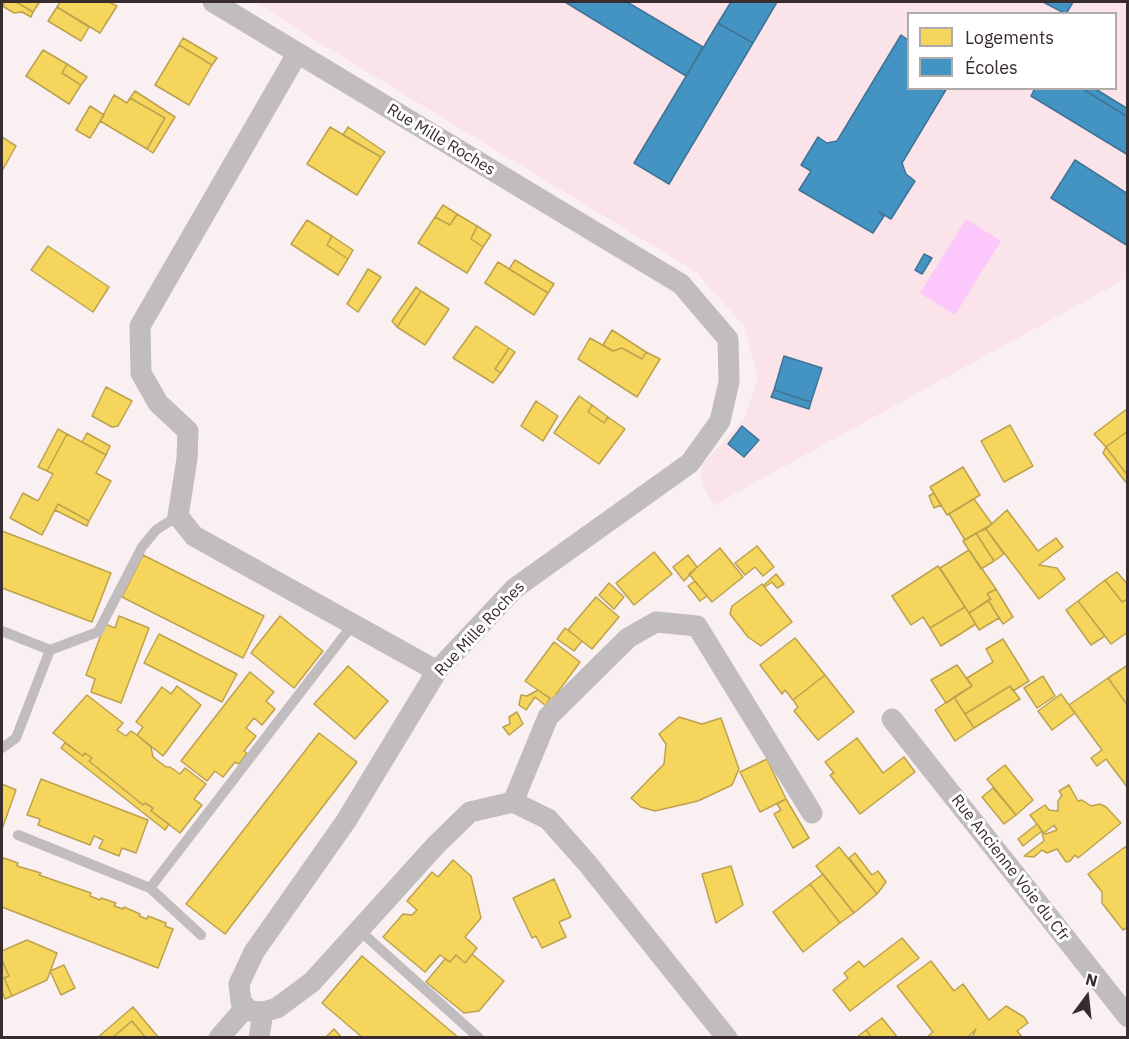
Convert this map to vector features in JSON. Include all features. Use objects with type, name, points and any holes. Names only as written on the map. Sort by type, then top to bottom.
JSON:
[{"type":"street","name":"Rue Mille Roches","points":[[213,2],[681,284],[728,339],[729,382],[720,421],[690,463],[515,588],[437,671],[346,821],[254,952],[238,984],[241,1002],[254,1009],[259,1038]]},
{"type":"street","points":[[297,54],[140,326],[141,373],[158,403],[188,431],[187,459],[178,516],[194,536],[437,671]]},
{"type":"street","points":[[513,802],[548,717],[628,638],[657,622],[697,626],[812,813]]},
{"type":"street","name":"Rue Ancienne Voie du Cfr","points":[[892,719],[1128,1017]]},
{"type":"street","points":[[219,1038],[254,1009],[277,1008],[312,982],[470,812],[513,802],[548,819],[727,1038]]},
{"type":"lane","points":[[2,631],[50,650],[98,632],[142,547],[156,530],[178,516]]},
{"type":"lane","points":[[150,888],[353,624]]},
{"type":"lane","points":[[2,748],[16,738],[50,650]]},
{"type":"lane","points":[[18,835],[150,888],[201,935]]},
{"type":"lane","points":[[359,930],[478,1038]]},
{"type":"shaded area","points":[[255,2],[1127,2],[1127,278],[714,505],[702,484],[701,466],[745,418],[758,378],[744,326],[696,272]]},
{"type":"shaded area","points":[[966,219],[1001,241],[955,315],[920,293]]},
{"type":"building: Logements","points":[[3,2],[16,2],[33,12],[31,17],[22,12],[14,13],[4,7]]},
{"type":"building: Logements","points":[[16,2],[36,2],[39,3],[33,12]]},
{"type":"building: Logements","points":[[60,2],[109,2],[117,6],[100,33],[57,7]]},
{"type":"building: Logements","points":[[57,7],[89,27],[81,41],[48,21]]},
{"type":"building: Logements","points":[[183,38],[217,58],[212,65],[179,45]]},
{"type":"building: Logements","points":[[179,45],[212,65],[189,105],[155,85]]},
{"type":"building: Logements","points":[[43,50],[67,64],[62,73],[81,85],[69,104],[26,76]]},
{"type":"building: Logements","points":[[67,64],[87,77],[81,85],[62,73]]},
{"type":"building: Logements","points":[[135,91],[175,117],[153,153],[147,149],[165,118],[130,98]]},
{"type":"building: Logements","points":[[114,95],[127,103],[130,98],[165,118],[147,149],[100,121]]},
{"type":"building: Logements","points":[[90,106],[104,115],[90,138],[76,130]]},
{"type":"building: Logements","points":[[330,127],[381,157],[357,195],[307,164]]},
{"type":"building: Logements","points":[[348,127],[385,152],[381,157],[343,135]]},
{"type":"building: Logements","points":[[2,137],[16,146],[2,171]]},
{"type":"building: Logements","points":[[443,205],[457,214],[450,225],[435,217]]},
{"type":"building: Logements","points":[[457,214],[477,226],[471,239],[483,247],[467,273],[418,243],[435,217],[450,225]]},
{"type":"building: Logements","points":[[307,220],[332,236],[327,245],[348,259],[338,275],[291,244]]},
{"type":"building: Logements","points":[[477,226],[491,235],[483,247],[471,239]]},
{"type":"building: Logements","points":[[332,236],[353,250],[348,259],[327,245]]},
{"type":"building: Logements","points":[[48,246],[109,287],[93,312],[31,270]]},
{"type":"building: Logements","points":[[515,260],[554,284],[548,293],[509,269]]},
{"type":"building: Logements","points":[[498,262],[548,293],[534,315],[485,283]]},
{"type":"building: Logements","points":[[368,269],[381,277],[358,312],[347,304]]},
{"type":"building: Logements","points":[[416,287],[421,291],[397,327],[392,321]]},
{"type":"building: Logements","points":[[421,291],[449,309],[425,345],[397,327]]},
{"type":"building: Logements","points":[[476,326],[509,348],[495,369],[501,373],[493,383],[453,358]]},
{"type":"building: Logements","points":[[612,330],[646,352],[642,359],[622,348],[613,351],[603,345]]},
{"type":"building: Logements","points":[[590,338],[613,351],[622,348],[642,359],[646,352],[660,359],[637,397],[578,359]]},
{"type":"building: Logements","points":[[509,348],[515,352],[501,373],[495,369]]},
{"type":"building: Logements","points":[[106,387],[132,401],[118,426],[112,427],[92,416]]},
{"type":"building: Logements","points":[[579,396],[592,405],[588,412],[604,423],[608,417],[625,429],[599,464],[554,433]]},
{"type":"building: Logements","points":[[536,401],[558,416],[543,441],[521,426]]},
{"type":"building: Logements","points":[[592,405],[608,417],[604,423],[588,412]]},
{"type":"building: Logements","points":[[1128,408],[1128,431],[1106,447],[1094,434]]},
{"type":"building: Logements","points":[[1010,425],[1033,466],[1004,482],[981,441]]},
{"type":"building: Logements","points":[[58,429],[67,434],[47,471],[38,467]]},
{"type":"building: Logements","points":[[1128,431],[1128,476],[1106,447]]},
{"type":"building: Logements","points":[[87,433],[110,446],[106,455],[82,442]]},
{"type":"building: Logements","points":[[67,434],[106,455],[96,473],[111,481],[89,521],[58,504],[42,535],[10,518],[23,493],[38,501],[53,474],[47,471]]},
{"type":"building: Logements","points":[[1106,447],[1128,476],[1128,485],[1103,453]]},
{"type":"building: Logements","points":[[963,467],[980,495],[947,515],[930,487]]},
{"type":"building: Logements","points":[[934,493],[941,505],[934,508],[929,496]]},
{"type":"building: Logements","points":[[974,499],[992,524],[965,540],[949,514]]},
{"type":"building: Logements","points":[[58,504],[89,521],[87,526],[55,510]]},
{"type":"building: Logements","points":[[1007,510],[1038,551],[1056,538],[1063,547],[1039,565],[1057,568],[1065,579],[1039,599],[986,529]]},
{"type":"building: Logements","points":[[986,529],[1004,554],[994,561],[976,533]]},
{"type":"building: Logements","points":[[2,531],[111,573],[92,622],[2,588]]},
{"type":"building: Logements","points":[[976,533],[994,561],[981,569],[963,541]]},
{"type":"building: Logements","points":[[757,546],[774,567],[763,576],[755,567],[745,575],[735,563]]},
{"type":"building: Logements","points":[[720,548],[743,577],[712,602],[689,574]]},
{"type":"building: Logements","points":[[969,550],[996,589],[987,594],[991,599],[969,613],[940,568]]},
{"type":"building: Logements","points":[[654,552],[672,574],[634,605],[616,583]]},
{"type":"building: Logements","points":[[143,555],[264,616],[243,658],[122,597]]},
{"type":"building: Logements","points":[[688,555],[697,567],[684,581],[673,567]]},
{"type":"building: Logements","points":[[938,566],[965,607],[930,628],[923,617],[911,625],[892,596]]},
{"type":"building: Logements","points":[[1117,572],[1128,585],[1128,599],[1122,602],[1105,580]]},
{"type":"building: Logements","points":[[776,574],[784,584],[777,588],[772,582],[765,587],[764,585]]},
{"type":"building: Logements","points":[[1105,580],[1122,602],[1128,599],[1128,632],[1111,644],[1078,601]]},
{"type":"building: Logements","points":[[695,581],[707,596],[700,601],[688,586]]},
{"type":"building: Logements","points":[[609,583],[624,597],[614,609],[599,595]]},
{"type":"building: Logements","points":[[762,584],[792,622],[761,646],[748,637],[730,614],[732,606]]},
{"type":"building: Logements","points":[[996,589],[1013,617],[1003,624],[988,600],[991,599],[987,594]]},
{"type":"building: Logements","points":[[596,597],[619,617],[592,649],[568,630]]},
{"type":"building: Logements","points":[[988,600],[999,618],[979,630],[969,613]]},
{"type":"building: Logements","points":[[1078,601],[1105,636],[1091,645],[1066,610]]},
{"type":"building: Logements","points":[[965,607],[976,624],[941,646],[930,628]]},
{"type":"building: Logements","points":[[119,616],[149,628],[121,703],[91,692],[95,679],[86,675],[105,624],[115,628]]},
{"type":"building: Logements","points":[[280,616],[323,651],[294,688],[251,653]]},
{"type":"building: Logements","points":[[565,628],[582,641],[574,651],[557,639]]},
{"type":"building: Logements","points":[[159,634],[237,674],[222,702],[144,663]]},
{"type":"building: Logements","points":[[795,638],[825,675],[793,700],[785,690],[782,694],[760,665]]},
{"type":"building: Logements","points":[[1003,639],[1029,681],[1013,691],[1010,686],[965,714],[954,697],[972,686],[967,678],[993,662],[986,649]]},
{"type":"building: Logements","points":[[554,642],[580,662],[552,700],[525,681]]},
{"type":"building: Logements","points":[[957,665],[972,686],[946,703],[931,680]]},
{"type":"building: Logements","points":[[1128,665],[1128,706],[1108,678]]},
{"type":"building: Logements","points":[[348,666],[388,701],[355,739],[314,704]]},
{"type":"building: Logements","points":[[250,672],[274,692],[266,701],[275,709],[262,725],[254,718],[246,728],[256,736],[244,751],[247,753],[239,764],[235,762],[223,777],[215,771],[207,781],[181,761]]},
{"type":"building: Logements","points":[[825,675],[854,712],[818,740],[794,711],[798,707],[793,700]]},
{"type":"building: Logements","points":[[1043,676],[1055,696],[1037,708],[1024,688]]},
{"type":"building: Logements","points":[[1108,678],[1128,706],[1128,788],[1106,759],[1097,766],[1091,758],[1102,750],[1069,705]]},
{"type":"building: Logements","points":[[177,686],[201,705],[163,756],[137,735],[143,727],[136,722],[162,687],[171,694]]},
{"type":"building: Logements","points":[[1010,686],[1020,699],[974,728],[965,714]]},
{"type":"building: Logements","points":[[538,690],[550,698],[546,706],[535,697],[526,710],[519,705],[521,695],[527,696]]},
{"type":"building: Logements","points":[[1061,694],[1075,713],[1052,730],[1038,711]]},
{"type":"building: Logements","points":[[87,695],[123,723],[117,730],[126,736],[131,731],[137,735],[151,747],[153,757],[166,767],[180,774],[185,768],[206,784],[194,799],[202,805],[180,833],[151,811],[153,808],[145,803],[143,805],[89,761],[92,758],[85,753],[83,756],[53,733]]},
{"type":"building: Logements","points":[[954,697],[974,728],[955,741],[935,710]]},
{"type":"building: Logements","points":[[517,712],[523,724],[509,735],[503,727],[510,724],[509,717]]},
{"type":"building: Logements","points":[[679,717],[702,724],[721,718],[739,769],[732,785],[698,801],[655,811],[641,807],[631,798],[664,764],[666,744],[659,734]]},
{"type":"building: Logements","points":[[319,733],[357,762],[225,934],[186,904]]},
{"type":"building: Logements","points":[[857,738],[883,773],[904,757],[915,772],[860,814],[830,775],[834,773],[825,762]]},
{"type":"building: Logements","points":[[65,743],[83,756],[85,753],[92,758],[89,761],[143,805],[145,803],[153,808],[151,811],[169,824],[165,830],[61,748]]},
{"type":"building: Logements","points":[[767,759],[786,799],[760,812],[740,772]]},
{"type":"building: Logements","points":[[1005,765],[1033,800],[1016,815],[987,779]]},
{"type":"building: Logements","points":[[41,779],[148,820],[136,853],[122,848],[119,856],[99,848],[103,840],[94,836],[90,845],[38,825],[40,819],[27,815]]},
{"type":"building: Logements","points":[[2,784],[16,790],[2,829]]},
{"type":"building: Logements","points":[[1069,785],[1078,801],[1082,800],[1091,806],[1100,804],[1106,807],[1121,823],[1078,858],[1075,855],[1066,862],[1057,849],[1047,853],[1042,850],[1034,857],[1024,856],[1044,841],[1042,832],[1044,833],[1030,815],[1045,805],[1049,810],[1058,811],[1058,801],[1062,795],[1059,791]],"holes":[[[1054,825],[1057,830],[1046,834],[1044,833]]]},
{"type":"building: Logements","points":[[993,788],[1016,815],[1004,824],[982,797]]},
{"type":"building: Logements","points":[[786,799],[809,838],[793,848],[774,814],[781,810],[777,804]]},
{"type":"building: Logements","points":[[1037,824],[1042,831],[1023,846],[1018,839]]},
{"type":"building: Logements","points":[[839,847],[877,894],[854,913],[816,866]]},
{"type":"building: Logements","points":[[1125,847],[1128,850],[1128,927],[1123,930],[1102,903],[1102,892],[1088,874]]},
{"type":"building: Logements","points":[[855,853],[872,875],[878,871],[886,882],[877,894],[849,858]]},
{"type":"building: Logements","points":[[4,858],[18,863],[17,866],[41,873],[39,875],[91,893],[90,896],[116,903],[114,906],[123,909],[124,907],[140,914],[139,916],[147,919],[148,916],[166,923],[165,926],[173,929],[158,968],[2,907],[2,860]]},
{"type":"building: Logements","points":[[453,860],[471,876],[481,918],[465,937],[477,948],[465,963],[456,955],[450,962],[440,955],[425,972],[383,937],[403,914],[412,915],[417,910],[407,901],[432,872],[438,877]]},
{"type":"building: Logements","points":[[731,866],[743,905],[716,923],[702,874]]},
{"type":"building: Logements","points":[[823,874],[854,913],[840,923],[810,884]]},
{"type":"building: Logements","points":[[554,879],[571,917],[559,922],[566,937],[542,948],[536,936],[532,938],[513,898]]},
{"type":"building: Logements","points":[[810,884],[840,923],[803,952],[773,912]]},
{"type":"building: Logements","points":[[902,938],[919,958],[850,1011],[833,990],[848,978],[844,973],[859,961],[864,967]]},
{"type":"building: Logements","points":[[27,940],[57,953],[47,980],[12,996],[4,978],[9,976],[2,960],[2,951]]},
{"type":"building: Logements","points":[[472,954],[504,981],[479,1011],[464,1013],[426,982],[445,959],[450,962],[456,955],[465,963]]},
{"type":"building: Logements","points":[[362,956],[459,1038],[363,1038],[322,1003]]},
{"type":"building: Logements","points":[[2,960],[9,976],[4,978],[12,996],[5,999],[2,991]]},
{"type":"building: Logements","points":[[931,961],[954,991],[963,984],[989,1020],[1006,1006],[1024,1017],[1028,1023],[1017,1031],[1023,1038],[972,1038],[976,1029],[967,1038],[926,1038],[933,1032],[897,986]]},
{"type":"building: Logements","points":[[64,965],[75,988],[61,995],[50,971]]},
{"type":"building: Logements","points":[[133,1007],[159,1038],[146,1038],[132,1021],[112,1038],[97,1038]]},
{"type":"building: Logements","points":[[882,1018],[898,1038],[872,1038],[866,1030]]},
{"type":"building: Logements","points":[[132,1021],[146,1038],[112,1038]]},
{"type":"building: Logements","points":[[334,1029],[342,1038],[325,1038]]},
{"type":"building: Logements","points":[[866,1030],[872,1038],[856,1038]]},
{"type":"building: Écoles","points":[[565,2],[627,2],[703,47],[686,76]]},
{"type":"building: Écoles","points":[[731,2],[777,2],[753,43],[718,23]]},
{"type":"building: Écoles","points":[[1043,2],[1073,2],[1067,12],[1062,12]]},
{"type":"building: Écoles","points":[[718,23],[753,43],[669,184],[634,163]]},
{"type":"building: Écoles","points":[[901,35],[907,39],[907,90],[946,90],[902,163],[906,174],[915,181],[891,219],[878,211],[884,216],[873,233],[799,190],[811,171],[801,165],[818,137],[827,143],[837,141]]},
{"type":"building: Écoles","points":[[1034,90],[1084,90],[1128,117],[1128,155],[1031,96]]},
{"type":"building: Écoles","points":[[1084,90],[1097,90],[1128,109],[1128,117]]},
{"type":"building: Écoles","points":[[1075,160],[1128,194],[1128,246],[1051,198]]},
{"type":"building: Écoles","points":[[924,254],[932,258],[922,274],[915,270]]},
{"type":"building: Écoles","points":[[784,356],[822,368],[811,402],[774,390]]},
{"type":"building: Écoles","points":[[774,390],[811,402],[809,409],[771,397]]},
{"type":"building: Écoles","points":[[742,426],[759,440],[744,457],[728,444]]}]
